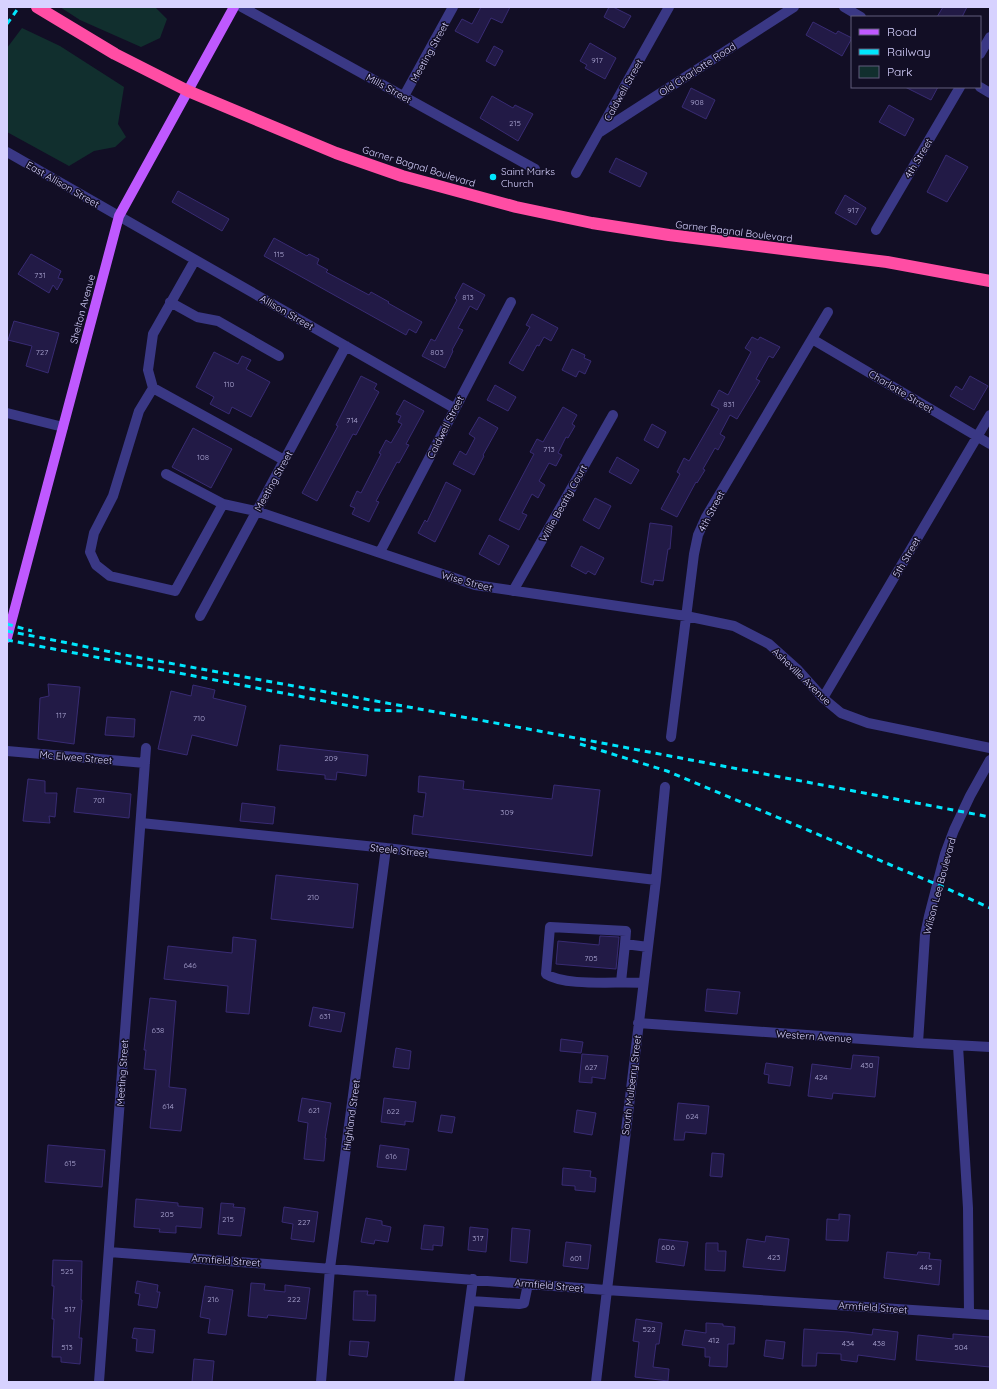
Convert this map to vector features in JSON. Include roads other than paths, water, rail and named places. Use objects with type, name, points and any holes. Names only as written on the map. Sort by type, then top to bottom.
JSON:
[{"type":"highway","name":"Garner Bagnal Boulevard","points":[[37,7],[114,54],[188,91],[336,153],[402,176],[516,207],[592,223],[669,235],[887,262],[990,281]]},
{"type":"main road","name":"Shelton Avenue","points":[[7,638],[119,216],[234,7]]},
{"type":"street","name":"Mills Street","points":[[242,7],[535,169]]},
{"type":"street","name":"Meeting Street","points":[[404,96],[454,7]]},
{"type":"street","name":"Caldwell Street","points":[[576,173],[669,7]]},
{"type":"street","name":"Old Charlotte Road","points":[[600,132],[794,7]]},
{"type":"street","points":[[844,7],[859,16]]},
{"type":"street","points":[[981,52],[990,37]]},
{"type":"street","name":"4th Street","points":[[876,230],[959,88]]},
{"type":"street","points":[[981,88],[990,93]]},
{"type":"street","name":"East Allison Street","points":[[7,152],[119,216]]},
{"type":"street","name":"Allison Street","points":[[119,216],[454,408]]},
{"type":"street","points":[[195,260],[153,334],[148,370],[153,388],[284,460]]},
{"type":"street","points":[[170,302],[197,317],[218,321],[279,356]]},
{"type":"street","name":"Caldwell Street","points":[[380,552],[454,408],[511,302]]},
{"type":"street","name":"4th Street","points":[[671,737],[694,554],[698,535],[706,517],[828,312]]},
{"type":"street","name":"Charlotte Street","points":[[812,339],[990,444]]},
{"type":"street","name":"Meeting Street","points":[[200,616],[346,346]]},
{"type":"street","points":[[153,388],[139,411],[112,496],[94,533],[90,552],[96,565],[110,576],[174,591],[223,504]]},
{"type":"street","points":[[7,413],[63,427]]},
{"type":"street","name":"Willie Beatty Court","points":[[513,591],[613,415]]},
{"type":"street","name":"5th Street","points":[[823,698],[990,415]]},
{"type":"street","name":"Wise Street","points":[[166,474],[223,504],[256,511],[475,585],[686,616]]},
{"type":"street","name":"Asheville Avenue","points":[[686,616],[734,626],[769,644],[798,670],[823,698],[841,713],[868,723],[990,748]]},
{"type":"street","name":"Meeting Street","points":[[99,1382],[146,748]]},
{"type":"street","name":"Mc Elwee Street","points":[[7,751],[145,763]]},
{"type":"street","name":"Wilson Lee Boulevard","points":[[918,1044],[925,935],[945,854],[954,830],[970,796],[990,760]]},
{"type":"street","name":"South Mulberry Street","points":[[596,1382],[656,880],[665,787]]},
{"type":"street","name":"Steele Street","points":[[141,823],[386,848],[656,880]]},
{"type":"street","name":"Highland Street","points":[[322,1382],[330,1268],[386,848]]},
{"type":"street","points":[[621,982],[626,931],[550,927],[546,974],[552,978],[560,980],[614,983],[643,983]]},
{"type":"street","points":[[625,944],[648,947]]},
{"type":"street","name":"Western Avenue","points":[[638,1023],[918,1044],[990,1047]]},
{"type":"street","points":[[958,1046],[968,1208],[969,1314]]},
{"type":"street","name":"Armfield Street","points":[[109,1252],[606,1290],[990,1315]]},
{"type":"street","points":[[459,1382],[473,1279]]},
{"type":"street","points":[[471,1301],[524,1303],[528,1284]]},
{"type":"railway","points":[[7,24],[19,7]]},
{"type":"railway","points":[[7,624],[32,631]]},
{"type":"railway","points":[[7,631],[125,655],[539,731],[990,817]]},
{"type":"railway","points":[[7,640],[371,710],[405,711]]},
{"type":"railway","points":[[580,744],[667,771],[990,908]]},
{"type":"place","name":"Saint Marks Church","points":[[493,177]]}]
